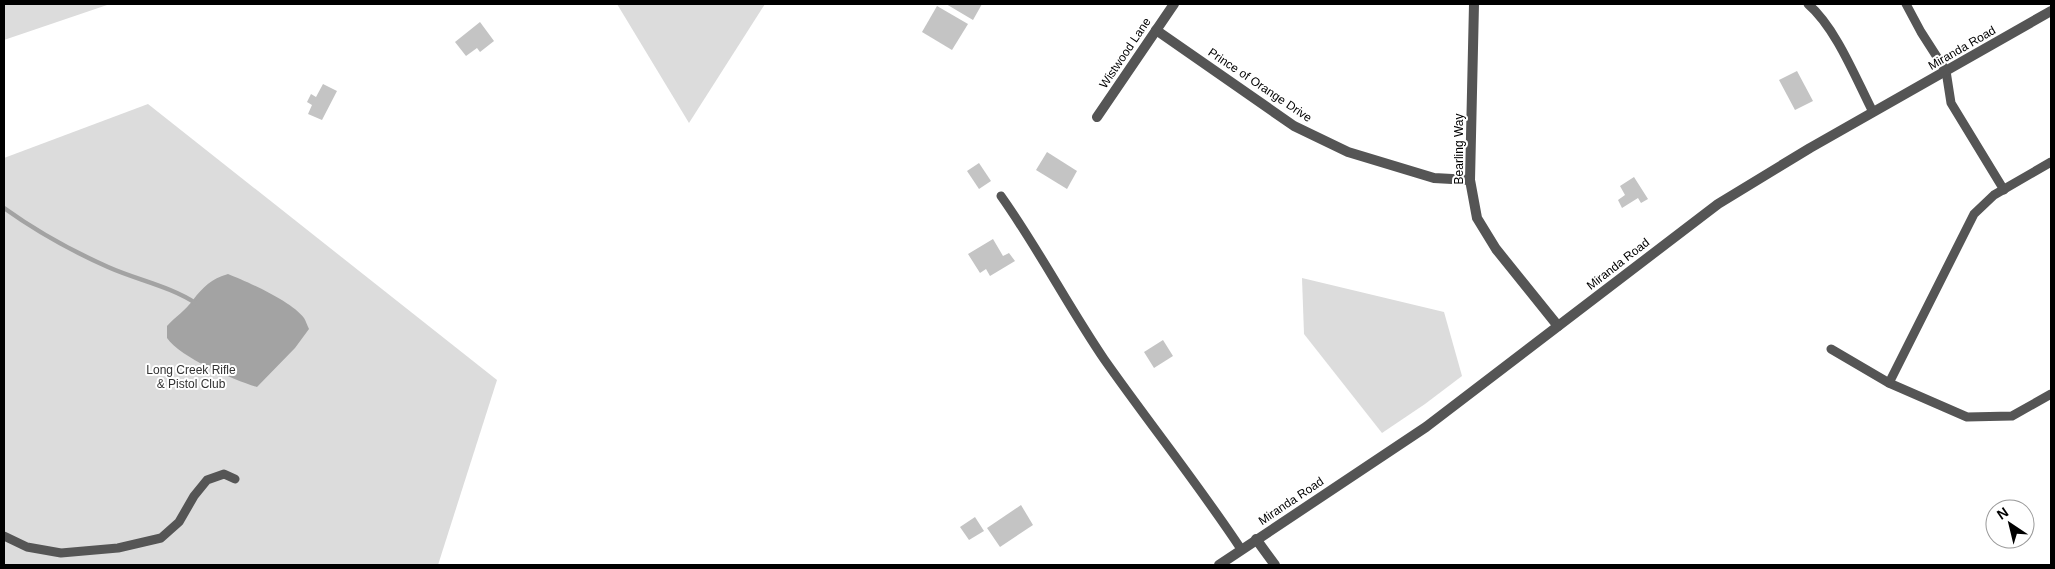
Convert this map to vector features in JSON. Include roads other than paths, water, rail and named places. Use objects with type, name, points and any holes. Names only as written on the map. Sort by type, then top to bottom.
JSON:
[{"type":"street","name":"Wistwood Lane","points":[[1097,117],[1174,4]]},
{"type":"street","name":"Bearling Way","points":[[1474,4],[1470,180],[1477,218],[1496,249],[1558,326]]},
{"type":"street","name":"Miranda Road","points":[[1219,565],[1426,426],[1718,204],[1873,112],[2051,11]]},
{"type":"street","name":"Prince of Orange Drive","points":[[1156,30],[1294,126],[1348,152],[1434,178],[1470,180]]},
{"type":"street","points":[[1256,539],[1275,565]]},
{"type":"lane","points":[[1808,4],[1816,11],[1842,51],[1873,112]]},
{"type":"lane","points":[[1906,4],[1946,71],[1951,103],[2004,190]]},
{"type":"lane","points":[[1889,383],[1974,214],[1994,195],[2051,162]]},
{"type":"lane","points":[[1001,196],[1026,232],[1060,291],[1104,359],[1209,501],[1241,550]]},
{"type":"lane","points":[[1831,349],[1889,383],[1968,417],[2012,416],[2051,394]]},
{"type":"lane","points":[[4,536],[26,547],[61,552],[118,548],[161,538],[179,522],[194,496],[207,480],[224,474],[236,479]]},
{"type":"waterway","points":[[4,208],[41,233],[81,254],[119,272],[176,292],[197,304]]},
{"type":"park label","name":"Long Creek Rifle & Pistol Club","points":[[191,377]]}]
